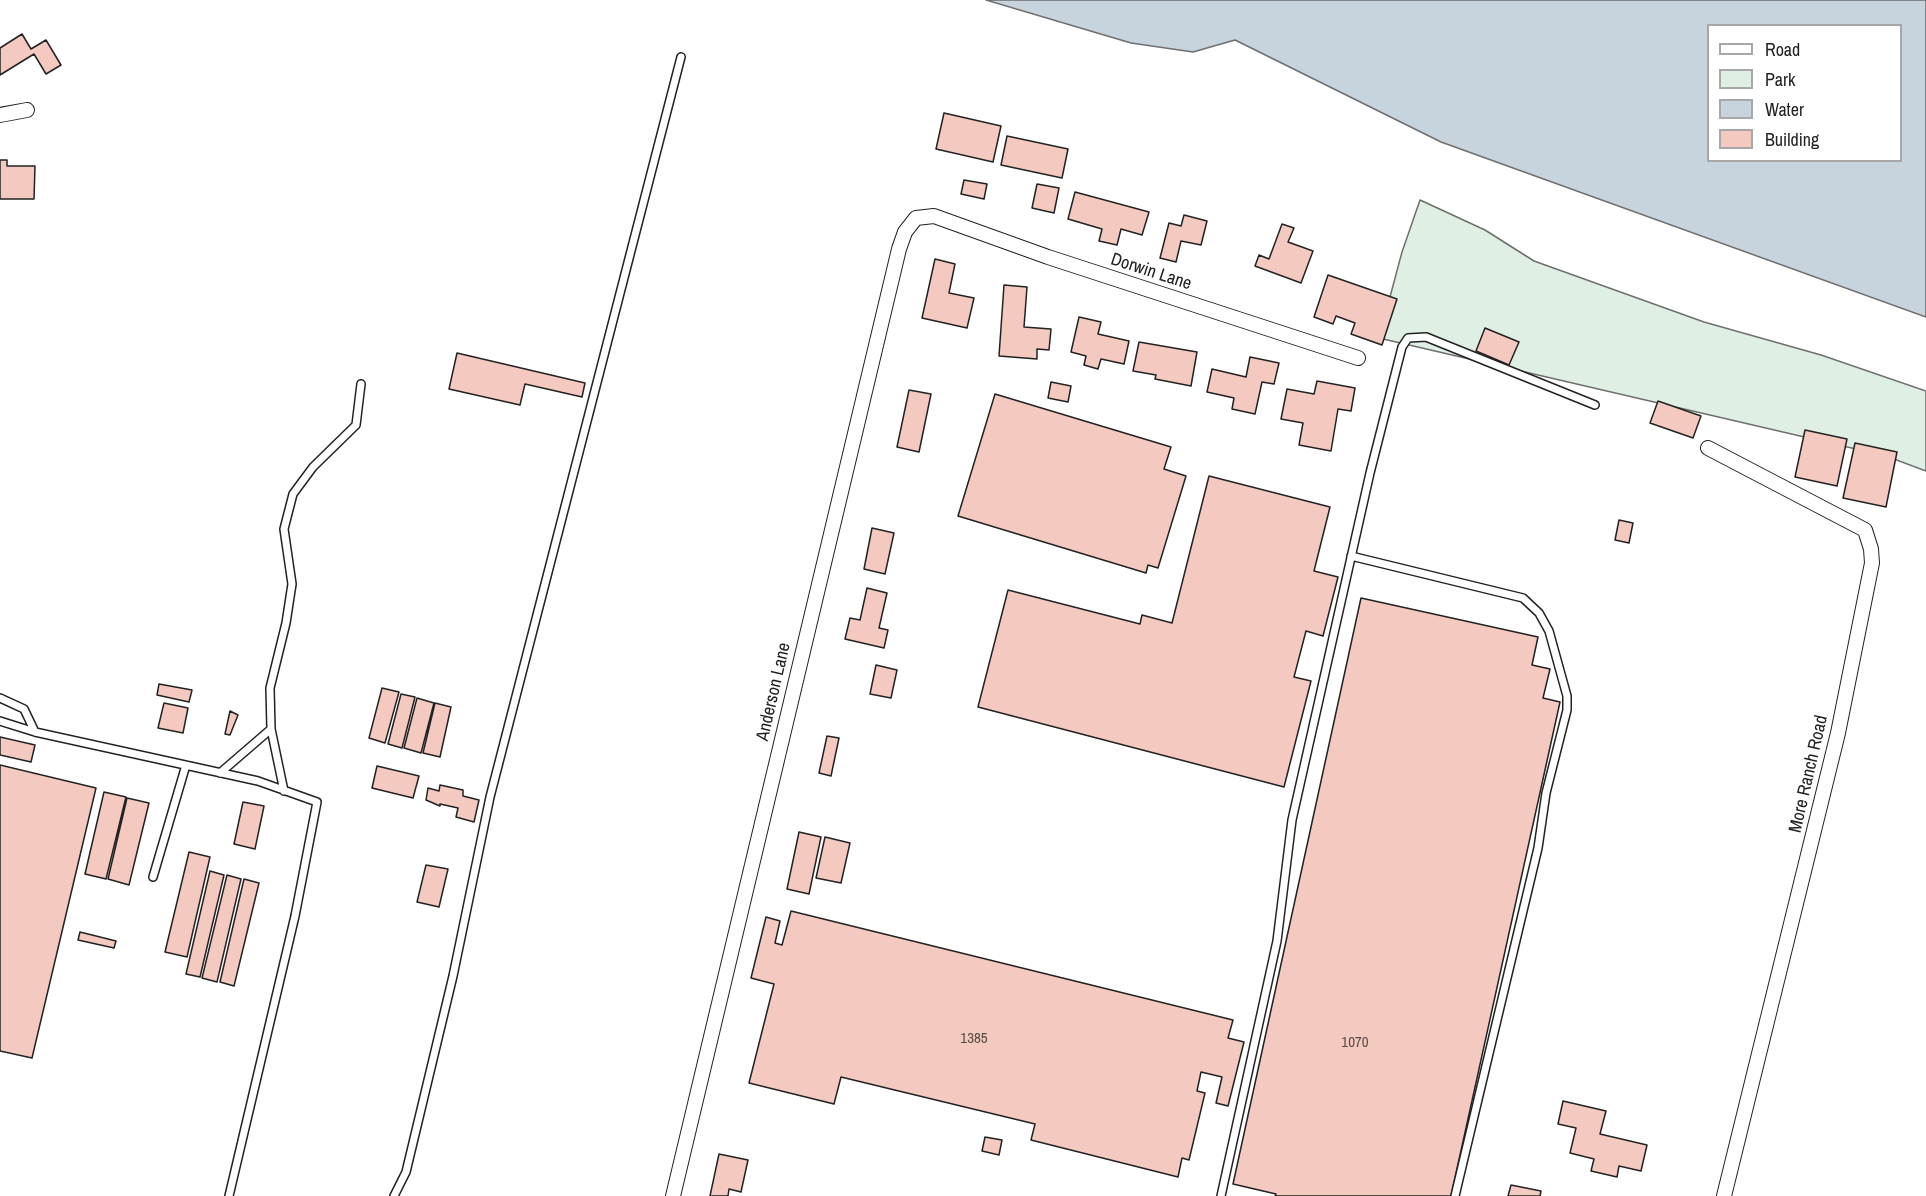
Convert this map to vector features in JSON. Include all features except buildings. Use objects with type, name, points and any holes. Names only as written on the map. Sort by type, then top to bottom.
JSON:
[{"type":"street","points":[[0,116],[27,110]]},
{"type":"street","name":"Dorwin Lane","points":[[934,216],[1038,254],[1358,358]]},
{"type":"street","name":"Anderson Lane","points":[[673,1196],[899,249],[905,232],[916,218],[934,216]]},
{"type":"street","name":"More Ranch Road","points":[[1708,448],[1865,530],[1871,549],[1872,563],[1838,733],[1724,1196]]},
{"type":"lane","points":[[394,1196],[406,1172],[453,976],[493,786],[681,57]]},
{"type":"lane","points":[[1221,1196],[1277,941],[1292,820],[1395,370],[1408,338],[1426,337],[1447,344],[1595,405]]},
{"type":"lane","points":[[284,791],[271,729],[270,688],[286,623],[292,584],[284,529],[293,494],[313,466],[356,425],[361,384]]},
{"type":"lane","points":[[1352,556],[1523,598],[1539,613],[1549,631],[1567,696],[1567,710],[1546,793],[1538,848],[1455,1196]]},
{"type":"lane","points":[[0,698],[24,709],[35,732]]},
{"type":"lane","points":[[0,721],[35,732],[258,781],[317,802],[295,916],[229,1196]]},
{"type":"lane","points":[[220,773],[271,729]]},
{"type":"lane","points":[[153,878],[186,765]]},
{"type":"green space","points":[[1420,200],[1485,230],[1534,261],[1704,322],[1821,355],[1926,391],[1926,471],[1886,456],[1379,338],[1402,252]]},
{"type":"water","points":[[986,0],[1926,0],[1926,317],[1441,142],[1235,40],[1193,52],[1131,43]]}]
